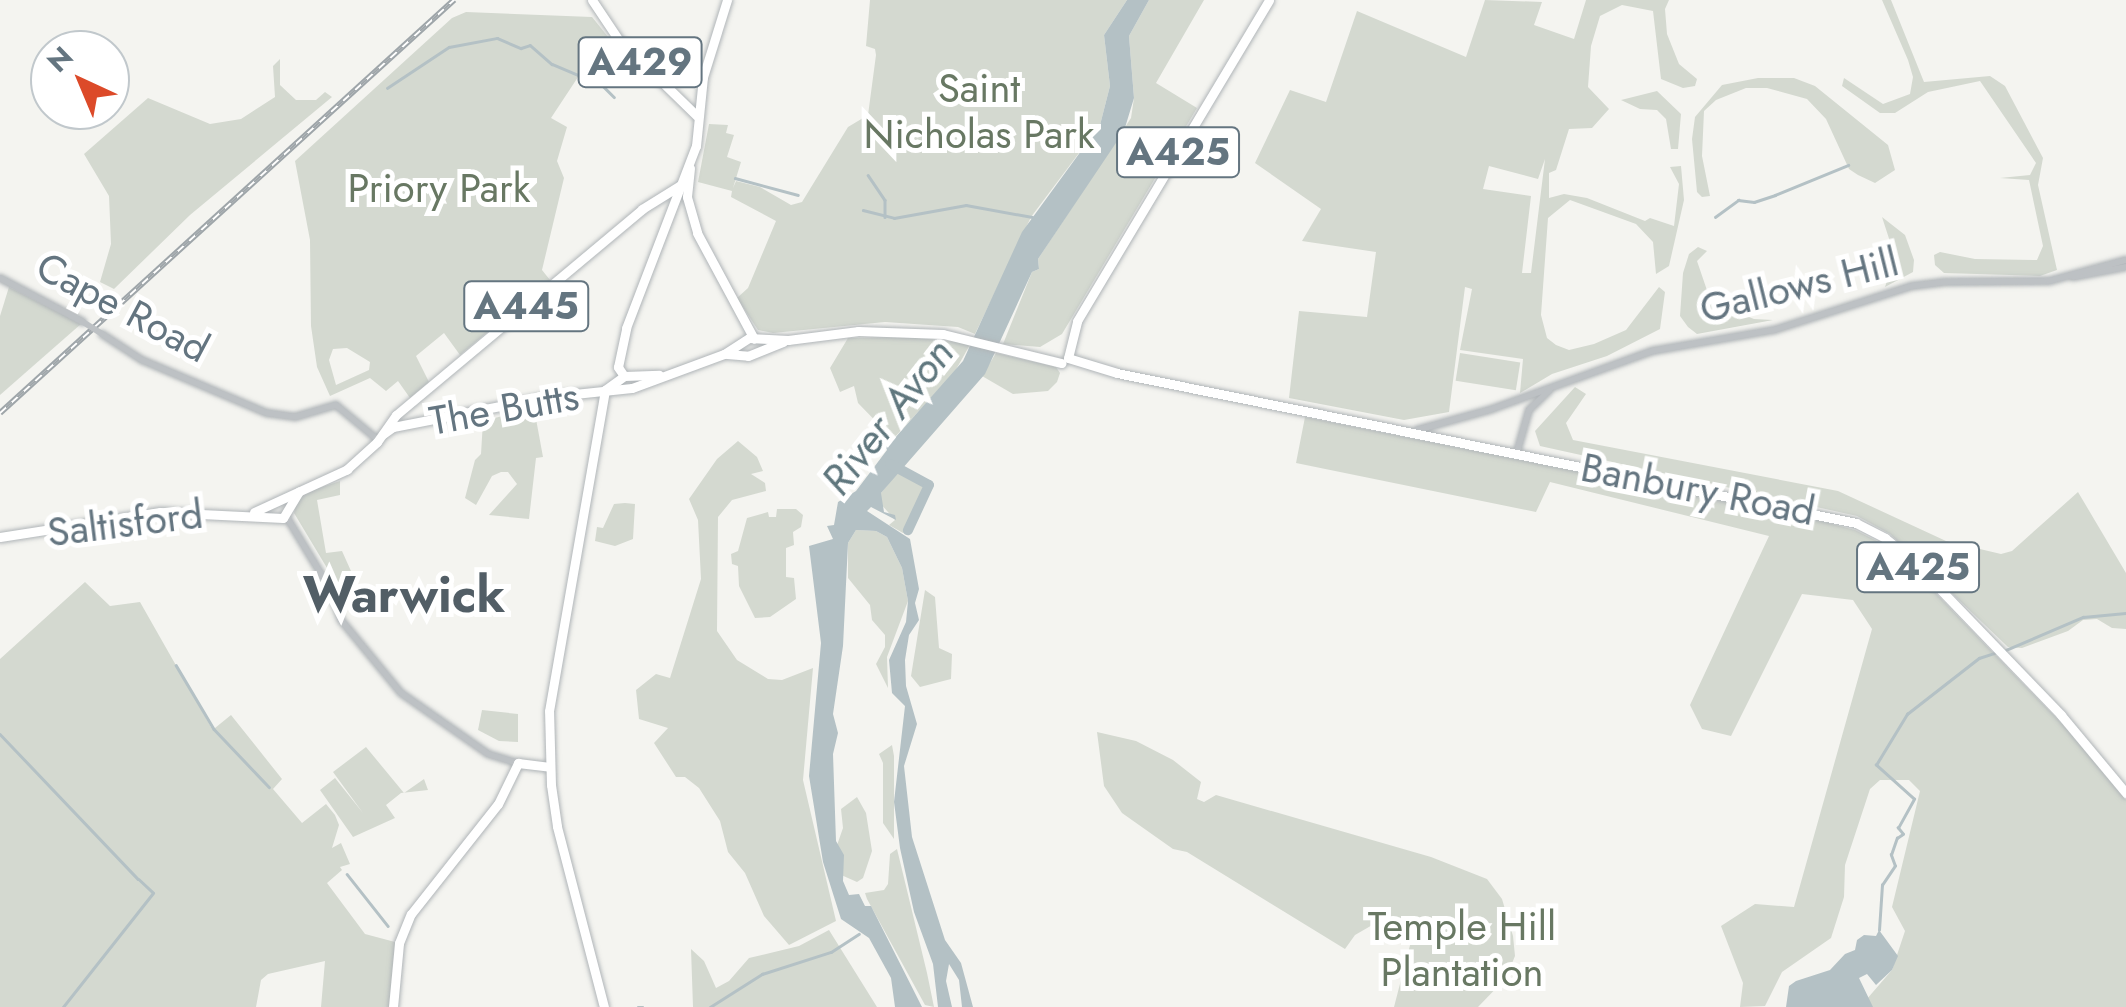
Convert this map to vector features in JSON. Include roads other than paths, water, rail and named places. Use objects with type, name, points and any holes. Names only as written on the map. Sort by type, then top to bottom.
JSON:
[{"type":"main road","name":"A429","points":[[592,0],[618,39],[697,116],[698,136],[684,191],[626,328],[618,367],[624,376]]},
{"type":"main road","points":[[697,116],[708,57],[728,0]]},
{"type":"main road","name":"A425","points":[[1068,362],[1077,321],[1269,0]]},
{"type":"main road","name":"A429","points":[[684,191],[714,270],[754,338]]},
{"type":"main road","name":"A445","points":[[379,438],[403,409],[642,209],[684,191]]},
{"type":"main road","name":"Banbury Road","points":[[754,338],[788,340],[865,331],[964,336],[1088,367],[1835,517],[1874,532],[1912,560],[2015,666],[2126,792]]},
{"type":"main road","points":[[724,354],[748,355],[758,349],[754,338]]},
{"type":"main road","name":"The Butts","points":[[379,438],[402,426],[652,381],[724,354],[741,340],[754,338]]},
{"type":"main road","name":"Banbury Road","points":[[748,355],[788,340]]},
{"type":"main road","points":[[604,1007],[560,840],[550,767],[550,694],[605,390],[624,376],[672,374]]},
{"type":"main road","points":[[624,376],[652,381]]},
{"type":"main road","points":[[402,426],[403,409]]},
{"type":"main road","name":"Banbury Road","points":[[1393,428],[1458,441]]},
{"type":"main road","points":[[251,513],[360,464],[379,438]]},
{"type":"main road","points":[[284,514],[299,492]]},
{"type":"main road","points":[[277,504],[284,514]]},
{"type":"main road","name":"Saltisford","points":[[0,537],[160,512],[251,513]]},
{"type":"main road","points":[[251,513],[284,514]]},
{"type":"main road","points":[[394,1007],[404,928],[498,804],[518,763],[550,767]]},
{"type":"street","name":"Gallows Hill","points":[[1417,430],[1492,409],[1652,351],[1774,330],[1912,286],[1943,282],[2033,283],[2126,263]]},
{"type":"street","name":"Cape Road","points":[[0,278],[83,322],[142,360],[267,413],[294,417],[336,405],[379,438]]},
{"type":"street","name":"Gallows Hill","points":[[1529,410],[1554,387]]},
{"type":"street","points":[[1512,401],[1529,410],[1517,452]]},
{"type":"street","points":[[284,514],[330,587],[341,620],[397,688],[415,705],[485,752],[518,763]]},
{"type":"waterway","points":[[387,88],[449,47],[497,38],[521,48],[530,45],[552,64],[602,85],[614,97]]},
{"type":"waterway","points":[[1715,217],[1738,200],[1754,202],[1848,165]]},
{"type":"waterway","points":[[868,175],[885,200],[885,217]]},
{"type":"waterway","points":[[735,178],[798,195]]},
{"type":"waterway","points":[[863,210],[894,218],[966,205],[1032,217]]},
{"type":"waterway","name":"River Avon","points":[[890,464],[929,485],[908,530]]},
{"type":"waterway","points":[[2006,650],[2083,617],[2126,613]]},
{"type":"waterway","points":[[1879,930],[1882,885],[1895,866],[1891,855],[1897,838],[1903,834],[1898,828],[1914,799],[1876,765],[1907,714],[1979,658],[1994,653]]},
{"type":"waterway","points":[[176,665],[214,729],[269,787]]},
{"type":"waterway","points":[[0,734],[138,879]]},
{"type":"waterway","points":[[347,874],[388,926]]},
{"type":"waterway","points":[[63,1007],[153,893],[139,880]]},
{"type":"waterway","points":[[710,1007],[762,974],[831,952],[859,934]]},
{"type":"waterway","points":[[638,1007],[643,1007]]},
{"type":"railway","points":[[0,413],[454,0]]},
{"type":"district","name":"Warwick","points":[[404,595]]},
{"type":"park label","name":"Saint Nicholas Park","points":[[979,111]]},
{"type":"park label","name":"Priory Park","points":[[439,188]]},
{"type":"park label","name":"Temple Hill Plantation","points":[[1462,949]]}]
